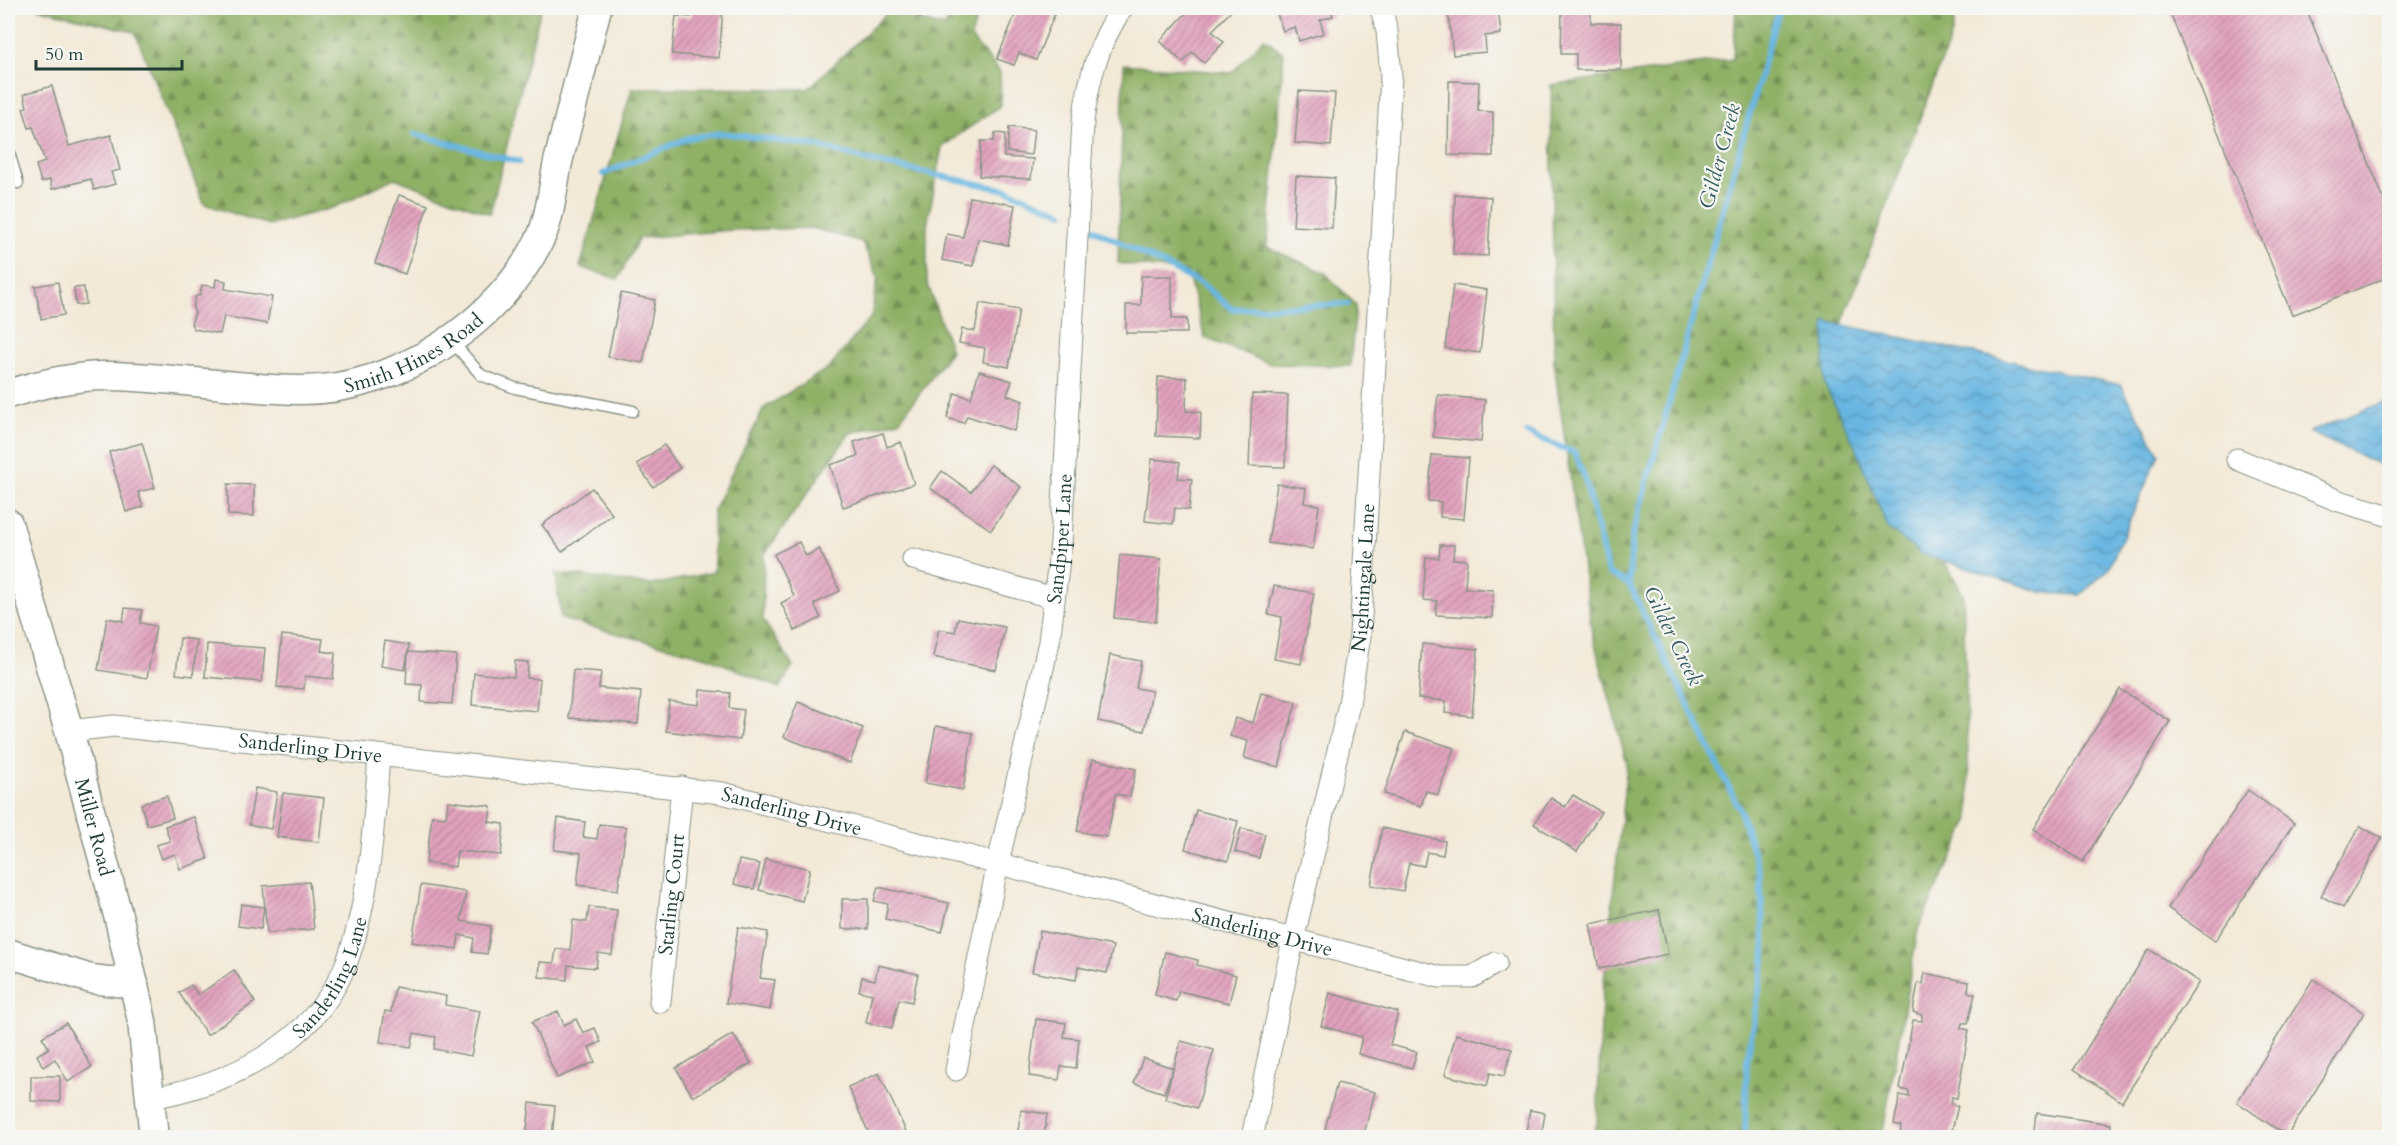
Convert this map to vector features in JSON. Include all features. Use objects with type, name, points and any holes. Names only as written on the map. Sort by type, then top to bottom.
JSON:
[{"type":"street","name":"Smith Hines Road","points":[[8,394],[46,383],[108,376],[302,390],[352,384],[421,359],[451,340],[490,307],[542,236],[597,8]]},
{"type":"street","name":"Sandpiper Lane","points":[[956,1070],[998,863],[1042,676],[1061,543],[1083,121],[1088,84],[1096,54],[1107,29],[1122,8]]},
{"type":"street","name":"Nightingale Lane","points":[[1252,1137],[1293,939],[1349,704],[1360,636],[1391,76],[1387,31],[1381,8]]},
{"type":"street","points":[[2236,459],[2339,501],[2390,516]]},
{"type":"street","name":"Miller Road","points":[[8,524],[69,731],[134,984],[142,1021],[154,1137]]},
{"type":"street","points":[[913,559],[1054,598]]},
{"type":"street","name":"Sanderling Drive","points":[[69,731],[114,726],[682,787],[759,801],[1440,976],[1472,977],[1496,963]]},
{"type":"street","name":"Sanderling Lane","points":[[151,1098],[188,1091],[241,1071],[294,1035],[332,992],[346,964],[360,910],[379,756]]},
{"type":"street","name":"Starling Court","points":[[660,1002],[682,787]]},
{"type":"street","points":[[8,953],[91,979],[134,984]]},
{"type":"lane","points":[[8,149],[18,183]]},
{"type":"lane","points":[[451,340],[481,375],[515,388],[633,411]]},
{"type":"green space","points":[[37,8],[541,8],[490,214],[394,178],[335,207],[269,225],[204,204],[135,32]]},
{"type":"green space","points":[[950,8],[979,8],[971,38],[1000,72],[1001,105],[942,147],[927,225],[927,282],[951,351],[899,421],[850,433],[764,555],[763,620],[793,666],[780,688],[707,657],[561,619],[556,573],[652,585],[714,572],[713,511],[764,408],[830,367],[871,317],[878,278],[862,242],[812,228],[732,230],[639,238],[618,279],[580,267],[632,88],[808,89],[888,12],[946,27]]},
{"type":"green space","points":[[1736,8],[1956,8],[1952,34],[1829,358],[1963,594],[1970,819],[1918,929],[1882,1137],[1592,1137],[1597,1124],[1602,999],[1627,764],[1592,633],[1554,363],[1551,85],[1733,59]]},
{"type":"green space","points":[[1264,38],[1284,53],[1267,247],[1325,273],[1356,305],[1350,366],[1271,364],[1205,338],[1187,272],[1118,263],[1124,64],[1232,73]]},
{"type":"water","points":[[1825,321],[2121,385],[2159,454],[2108,570],[2080,595],[2044,593],[1920,553],[1888,528],[1854,444],[1824,383]]},
{"type":"water","points":[[2389,400],[2389,469],[2309,432]]},
{"type":"building","points":[[692,8],[723,8],[719,58],[672,54],[676,16],[691,17]]},
{"type":"building","points":[[904,8],[928,8],[921,18]]},
{"type":"building","points":[[1018,8],[1057,8],[1036,60],[1019,53],[1014,65],[997,59]]},
{"type":"building","points":[[1191,8],[1232,10],[1212,31],[1224,42],[1204,63],[1192,52],[1183,63],[1160,41]]},
{"type":"building","points":[[1275,8],[1330,8],[1333,16],[1320,20],[1324,33],[1299,41],[1295,27],[1283,31]]},
{"type":"building","points":[[1498,8],[1501,34],[1485,36],[1486,52],[1453,55],[1448,10]]},
{"type":"building","points":[[1562,8],[1591,8],[1591,23],[1621,23],[1621,70],[1576,70],[1576,54],[1561,54]]},
{"type":"building","points":[[2168,8],[2306,8],[2390,214],[2390,276],[2292,315]]},
{"type":"building","points":[[1449,81],[1479,82],[1478,111],[1493,112],[1493,156],[1448,155]]},
{"type":"building","points":[[52,86],[69,146],[111,135],[120,170],[111,172],[115,184],[94,190],[91,179],[52,189],[50,180],[41,182],[36,165],[45,162],[33,127],[29,128],[23,108],[27,107],[24,94]]},
{"type":"building","points":[[1299,91],[1335,93],[1331,146],[1295,143]]},
{"type":"building","points":[[1009,127],[1034,130],[1031,155],[1007,152]]},
{"type":"building","points":[[995,133],[1005,134],[1004,157],[1033,159],[1031,179],[979,176],[981,141],[994,141]]},
{"type":"building","points":[[1296,176],[1335,178],[1332,228],[1293,226]]},
{"type":"building","points":[[1455,194],[1491,197],[1488,256],[1453,254]]},
{"type":"building","points":[[399,195],[428,205],[405,274],[375,263]]},
{"type":"building","points":[[970,197],[1015,205],[1008,245],[978,239],[973,266],[942,260],[947,234],[963,237]]},
{"type":"building","points":[[1141,276],[1172,276],[1172,319],[1187,319],[1187,333],[1126,333],[1126,305],[1141,305]]},
{"type":"building","points":[[216,279],[226,281],[225,289],[272,297],[267,324],[224,316],[220,334],[194,329],[191,324],[195,313],[193,308],[195,297],[200,295],[202,285],[215,287]]},
{"type":"building","points":[[58,282],[64,315],[41,319],[35,286]]},
{"type":"building","points":[[1453,285],[1487,290],[1480,353],[1445,348]]},
{"type":"building","points":[[84,287],[86,304],[76,305],[74,288]]},
{"type":"building","points":[[621,293],[655,300],[643,363],[608,357]]},
{"type":"building","points":[[980,303],[1019,310],[1009,367],[983,362],[985,348],[959,343],[962,329],[975,331]]},
{"type":"building","points":[[979,371],[1012,381],[1007,395],[1023,401],[1014,431],[967,416],[964,423],[947,418],[955,393],[971,398]]},
{"type":"building","points":[[1158,377],[1187,378],[1186,411],[1201,412],[1200,438],[1156,436]]},
{"type":"building","points":[[1252,394],[1288,395],[1285,467],[1249,466]]},
{"type":"building","points":[[1438,395],[1485,400],[1481,442],[1433,437]]},
{"type":"building","points":[[883,433],[887,447],[901,442],[914,484],[843,507],[830,465],[858,456],[854,442]]},
{"type":"building","points":[[142,443],[155,488],[138,492],[143,507],[126,512],[109,452]]},
{"type":"building","points":[[664,445],[680,468],[653,487],[637,464]]},
{"type":"building","points":[[1432,455],[1469,458],[1464,519],[1440,517],[1441,502],[1428,501]]},
{"type":"building","points":[[1152,459],[1180,462],[1178,478],[1192,479],[1189,510],[1175,508],[1173,524],[1145,521]]},
{"type":"building","points":[[991,465],[1021,487],[991,530],[930,488],[942,471],[971,492]]},
{"type":"building","points":[[228,484],[254,485],[254,516],[228,515]]},
{"type":"building","points":[[1277,484],[1306,488],[1304,503],[1319,505],[1313,549],[1268,543]]},
{"type":"building","points":[[592,488],[612,514],[562,552],[542,525]]},
{"type":"building","points":[[799,542],[806,556],[819,549],[840,591],[814,604],[821,618],[795,631],[781,603],[794,596],[774,554]]},
{"type":"building","points":[[1440,545],[1454,545],[1453,559],[1467,560],[1465,588],[1493,590],[1492,618],[1436,615],[1437,601],[1423,600],[1426,557],[1439,558]]},
{"type":"building","points":[[1120,555],[1161,559],[1156,622],[1114,618]]},
{"type":"building","points":[[1274,586],[1314,593],[1301,664],[1274,659],[1282,617],[1268,614]]},
{"type":"building","points":[[125,608],[142,610],[140,623],[156,626],[147,678],[98,670],[107,618],[123,621]]},
{"type":"building","points":[[958,618],[1005,627],[996,670],[933,657],[939,629],[955,632]]},
{"type":"building","points":[[282,635],[323,639],[321,651],[335,653],[333,679],[305,676],[304,689],[277,687]]},
{"type":"building","points":[[180,638],[197,640],[193,676],[176,674]]},
{"type":"building","points":[[385,641],[409,645],[405,670],[381,666]]},
{"type":"building","points":[[207,644],[265,648],[262,682],[205,677]]},
{"type":"building","points":[[1422,644],[1478,649],[1472,716],[1445,713],[1446,701],[1418,698]]},
{"type":"building","points":[[408,652],[456,655],[452,704],[421,702],[422,685],[406,684]]},
{"type":"building","points":[[1110,655],[1141,661],[1136,688],[1152,691],[1144,731],[1098,721]]},
{"type":"building","points":[[515,661],[528,662],[527,678],[540,679],[537,711],[472,705],[474,673],[514,677]]},
{"type":"building","points":[[573,670],[601,672],[599,688],[641,692],[638,724],[569,718]]},
{"type":"building","points":[[2120,689],[2170,721],[2083,862],[2033,829]]},
{"type":"building","points":[[700,690],[730,693],[729,708],[744,710],[740,740],[666,731],[669,701],[699,705]]},
{"type":"building","points":[[1261,693],[1296,702],[1279,767],[1244,758],[1248,741],[1230,736],[1235,718],[1253,723]]},
{"type":"building","points":[[798,702],[863,728],[850,763],[784,737]]},
{"type":"building","points":[[936,726],[973,733],[963,790],[925,783]]},
{"type":"building","points":[[1405,732],[1454,748],[1438,795],[1426,791],[1421,806],[1384,794]]},
{"type":"building","points":[[1093,759],[1136,769],[1130,797],[1116,794],[1107,837],[1077,831]]},
{"type":"building","points":[[255,788],[277,792],[271,829],[249,825]]},
{"type":"building","points":[[2248,790],[2294,823],[2215,941],[2168,908]]},
{"type":"building","points":[[283,793],[324,798],[319,842],[277,837]]},
{"type":"building","points":[[1573,795],[1601,812],[1577,852],[1534,824],[1551,798],[1565,807]]},
{"type":"building","points":[[167,796],[173,818],[147,825],[141,804]]},
{"type":"building","points":[[448,801],[491,806],[489,822],[504,824],[501,855],[457,851],[455,867],[426,863],[432,816],[446,817]]},
{"type":"building","points":[[1196,810],[1238,821],[1228,861],[1185,849]]},
{"type":"building","points":[[194,817],[208,859],[180,869],[175,854],[161,859],[156,845],[170,841],[165,826]]},
{"type":"building","points":[[558,818],[585,822],[583,837],[597,839],[599,824],[626,827],[618,890],[577,885],[581,853],[554,850]]},
{"type":"building","points":[[2360,826],[2382,838],[2343,908],[2321,896]]},
{"type":"building","points":[[1241,828],[1265,834],[1259,858],[1235,852]]},
{"type":"building","points":[[1382,828],[1445,841],[1443,855],[1427,852],[1424,866],[1409,863],[1403,891],[1371,885]]},
{"type":"building","points":[[766,859],[810,869],[802,901],[759,890]]},
{"type":"building","points":[[739,860],[760,864],[754,889],[734,884]]},
{"type":"building","points":[[309,882],[314,929],[267,933],[263,886]]},
{"type":"building","points":[[421,885],[466,892],[461,921],[491,926],[487,954],[472,952],[474,938],[459,935],[457,949],[412,942]]},
{"type":"building","points":[[878,887],[949,903],[942,932],[885,919],[888,904],[874,901]]},
{"type":"building","points":[[842,899],[868,899],[868,929],[842,929]]},
{"type":"building","points":[[241,904],[264,907],[261,929],[238,926]]},
{"type":"building","points":[[589,907],[617,910],[612,955],[598,953],[596,968],[568,965],[567,980],[539,977],[540,962],[554,963],[556,949],[570,950],[573,920],[587,922]]},
{"type":"building","points":[[1659,910],[1668,954],[1599,969],[1590,924]]},
{"type":"building","points":[[738,927],[768,932],[760,978],[775,980],[770,1010],[726,1003]]},
{"type":"building","points":[[1040,931],[1113,946],[1107,973],[1078,967],[1076,980],[1032,972]]},
{"type":"building","points":[[2149,949],[2199,982],[2122,1102],[2074,1069]]},
{"type":"building","points":[[1165,952],[1198,960],[1197,965],[1236,975],[1229,1003],[1179,991],[1176,1001],[1155,995]]},
{"type":"building","points":[[878,965],[918,974],[912,1002],[899,999],[892,1028],[866,1023],[872,994],[859,991],[862,977],[875,980]]},
{"type":"building","points":[[234,970],[255,1002],[207,1035],[179,993],[191,985],[198,995]]},
{"type":"building","points":[[1925,973],[1969,982],[1968,992],[1975,994],[1968,1023],[1962,1023],[1961,1028],[1969,1030],[1957,1098],[1952,1097],[1951,1104],[1958,1106],[1951,1134],[1947,1133],[1946,1138],[1900,1138],[1901,1126],[1894,1124],[1900,1095],[1909,1097],[1909,1091],[1900,1089],[1913,1020],[1922,1021],[1922,1015],[1913,1012],[1918,983],[1923,984]]},
{"type":"building","points":[[2313,979],[2364,1013],[2287,1136],[2237,1102]]},
{"type":"building","points":[[395,987],[446,996],[445,1005],[480,1011],[471,1056],[434,1049],[436,1037],[414,1033],[411,1047],[380,1042],[385,1011],[391,1012]]},
{"type":"building","points":[[1330,993],[1398,1012],[1390,1045],[1417,1052],[1412,1068],[1358,1054],[1362,1037],[1321,1026]]},
{"type":"building","points":[[558,1011],[564,1025],[576,1019],[583,1033],[595,1028],[601,1042],[589,1047],[595,1062],[557,1078],[532,1022]]},
{"type":"building","points":[[1036,1019],[1066,1023],[1064,1037],[1079,1039],[1076,1068],[1061,1066],[1059,1080],[1029,1076]]},
{"type":"building","points":[[66,1023],[92,1067],[68,1082],[55,1059],[43,1067],[37,1055],[49,1048],[42,1037]]},
{"type":"building","points":[[733,1034],[751,1063],[693,1097],[676,1068]]},
{"type":"building","points":[[1456,1034],[1512,1049],[1504,1076],[1490,1073],[1487,1086],[1445,1075]]},
{"type":"building","points":[[1181,1041],[1214,1050],[1197,1108],[1165,1098]]},
{"type":"building","points":[[1143,1058],[1173,1068],[1164,1093],[1134,1083]]},
{"type":"building","points":[[879,1073],[909,1138],[871,1138],[848,1087]]},
{"type":"building","points":[[31,1076],[60,1076],[60,1102],[31,1101]]},
{"type":"building","points":[[1337,1083],[1375,1092],[1363,1138],[1325,1129]]},
{"type":"building","points":[[530,1103],[555,1106],[552,1138],[526,1138]]},
{"type":"building","points":[[1021,1110],[1047,1114],[1044,1138],[1017,1138]]},
{"type":"building","points":[[1530,1110],[1545,1113],[1541,1138],[1525,1136]]},
{"type":"building","points":[[2037,1113],[2111,1124],[2109,1138],[2034,1138]]},
{"type":"building","points":[[985,1132],[1008,1136],[1008,1138],[984,1138]]},
{"type":"waterway","name":"Gilder Creek","points":[[1745,1138],[1747,1060],[1765,955],[1760,874],[1740,810],[1629,584],[1632,536],[1779,8]]},
{"type":"waterway","points":[[603,174],[688,138],[722,133],[818,146],[874,162],[1007,190],[1063,213]]},
{"type":"waterway","points":[[415,134],[519,162]]},
{"type":"waterway","points":[[1093,229],[1202,284],[1232,309],[1348,304]]},
{"type":"waterway","points":[[1527,433],[1575,453],[1585,479],[1608,573],[1629,584]]}]
